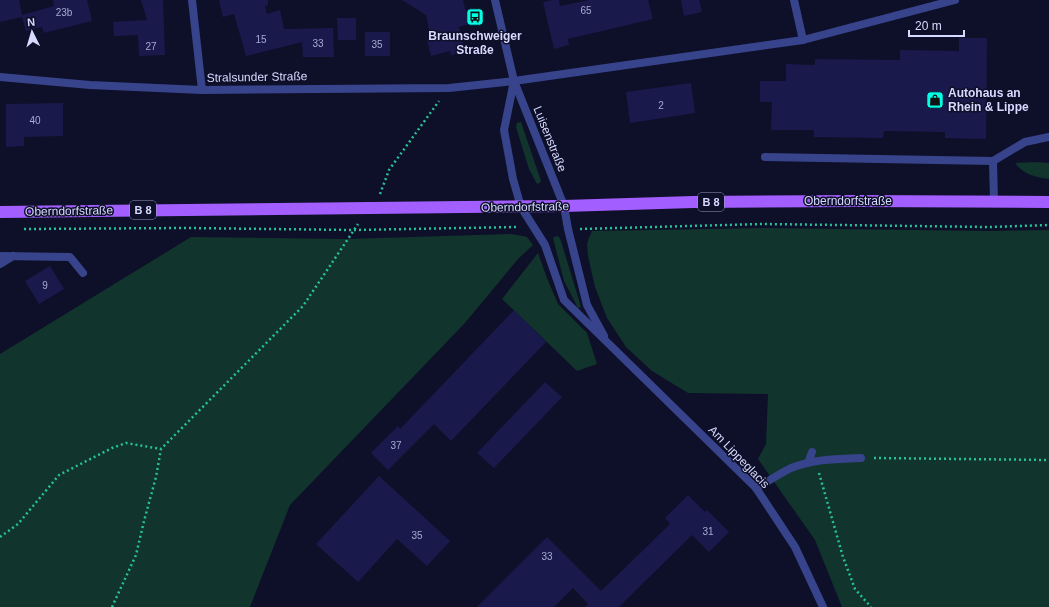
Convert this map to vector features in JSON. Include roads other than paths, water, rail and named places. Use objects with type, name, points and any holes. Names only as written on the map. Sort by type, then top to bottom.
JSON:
[{"type":"main road","name":"Oberndorfstraße","points":[[0,212],[521,207],[693,202],[1049,202]]},
{"type":"street","points":[[192,0],[202,90]]},
{"type":"street","name":"Luisenstraße","points":[[495,0],[514,81],[564,206]]},
{"type":"street","points":[[794,0],[803,40]]},
{"type":"street","points":[[514,81],[803,40],[955,0]]},
{"type":"street","name":"Stralsunder Straße","points":[[0,78],[90,85],[202,90],[449,88],[514,81]]},
{"type":"street","name":"Luisenstraße","points":[[514,81],[504,130],[513,179],[521,207]]},
{"type":"street","points":[[765,157],[993,161],[1025,142],[1049,137]]},
{"type":"street","points":[[993,161],[994,202]]},
{"type":"street","name":"Am Lippeglacis","points":[[564,206],[568,229],[587,305],[610,346]]},
{"type":"street","name":"Am Lippeglacis","points":[[521,207],[546,245],[564,300],[756,488],[795,547],[823,607]]},
{"type":"street","points":[[0,256],[70,257],[83,274]]},
{"type":"street","points":[[0,264],[14,256]]},
{"type":"street","points":[[812,452],[812,462]]},
{"type":"street","points":[[756,488],[791,468],[826,459],[861,458]]},
{"type":"place","name":"Braunschweiger Straße","points":[[475,17]]},
{"type":"place","name":"Autohaus an Rhein & Lippe","points":[[935,100]]}]
